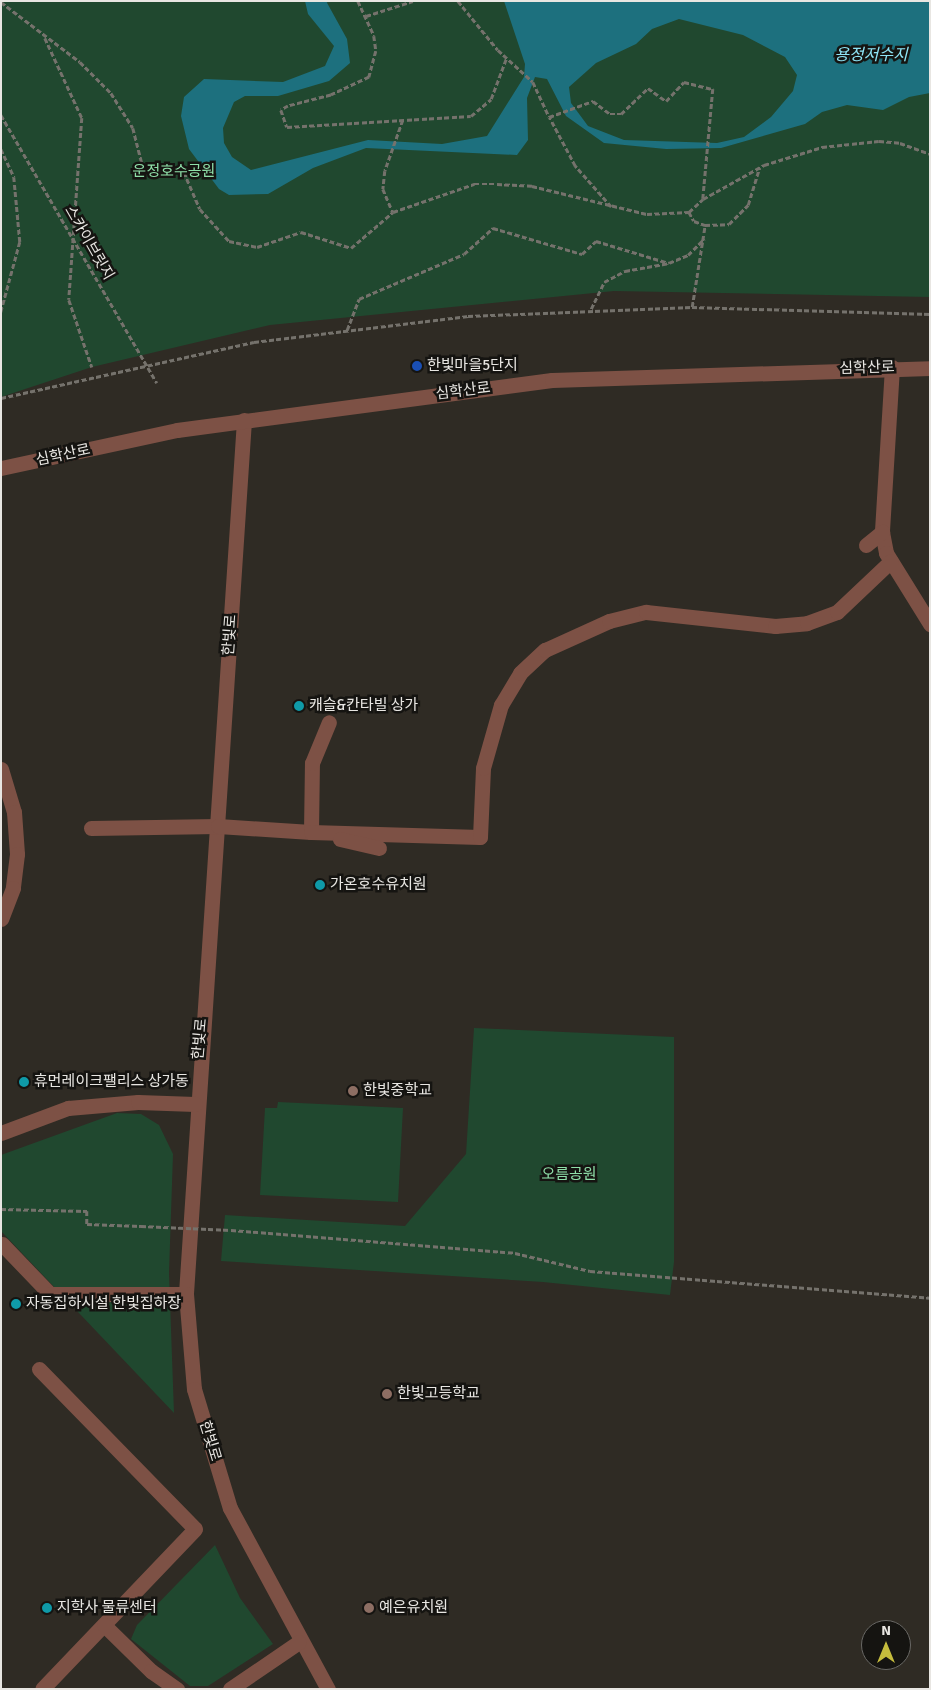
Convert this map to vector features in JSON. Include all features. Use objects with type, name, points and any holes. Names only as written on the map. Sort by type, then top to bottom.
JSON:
[{"type":"street","name":"심학산로","points":[[1,468],[244,420],[552,380],[892,367],[930,368]]},
{"type":"street","points":[[892,367],[882,532],[891,561],[930,624]]},
{"type":"street","name":"한빛로","points":[[244,420],[218,826],[195,1104],[186,1294],[194,1389],[230,1508],[299,1642],[328,1689]]},
{"type":"street","points":[[866,545],[882,532]]},
{"type":"street","points":[[90,828],[218,826],[312,832],[480,837],[483,768],[500,705],[520,674],[545,650],[609,621],[646,612],[775,626],[807,623],[837,612],[891,561]]},
{"type":"street","points":[[312,832],[312,763],[329,722]]},
{"type":"street","points":[[1,769],[14,812],[17,854],[13,888],[1,919]]},
{"type":"street","points":[[312,832],[379,848]]},
{"type":"street","points":[[1,1133],[68,1108],[138,1102],[195,1104]]},
{"type":"street","points":[[2,1244],[50,1294],[186,1294]]},
{"type":"street","points":[[39,1369],[195,1529],[42,1689]]},
{"type":"street","points":[[104,1625],[151,1671],[177,1689]]},
{"type":"street","points":[[230,1689],[299,1642]]},
{"type":"path","points":[[358,1],[366,16],[376,51],[369,77],[349,88],[288,106],[281,110],[281,119],[287,127],[300,129],[471,116],[491,99],[506,59]]},
{"type":"path","points":[[366,16],[413,1]]},
{"type":"path","points":[[458,1],[506,59],[533,82],[575,166],[611,208]]},
{"type":"path","points":[[1,2],[80,62],[111,93],[133,128],[144,170],[184,172],[200,209],[229,241],[257,247],[301,232],[350,248],[393,212],[474,184],[532,186],[611,208],[647,214],[689,212],[703,199],[758,168],[850,143],[900,143],[930,154]]},
{"type":"path","points":[[44,36],[82,118],[69,300],[92,368]]},
{"type":"path","points":[[549,117],[593,101],[610,114],[622,114],[648,88],[666,100],[684,82],[713,89],[703,199]]},
{"type":"path","name":"스카이브릿지","points":[[1,115],[157,384]]},
{"type":"path","points":[[393,212],[383,188],[389,150],[403,120]]},
{"type":"path","points":[[1,149],[14,177],[20,242],[1,312]]},
{"type":"path","points":[[689,212],[705,225],[729,224],[741,216],[759,180],[758,168]]},
{"type":"path","points":[[692,307],[705,225]]},
{"type":"path","points":[[346,330],[359,300],[464,254],[493,228],[582,254],[596,241],[669,263]]},
{"type":"path","points":[[592,309],[604,282],[625,271],[669,263],[688,255],[704,239]]},
{"type":"path","points":[[1,398],[254,342],[346,330],[592,309],[692,307],[930,314]]},
{"type":"path","points":[[1,1209],[87,1211],[87,1224],[231,1230],[515,1252],[590,1271],[930,1298]]},
{"type":"green space","name":"운정호수공원","points":[[1,1],[930,1],[930,297],[614,291],[270,325],[92,367],[1,397]]},
{"type":"green space","name":"오름공원","points":[[474,1028],[674,1037],[674,1262],[670,1295],[543,1282],[221,1261],[225,1215],[405,1226],[466,1154]]},
{"type":"green space","points":[[278,1102],[403,1108],[398,1202],[260,1195],[265,1108],[277,1108]]},
{"type":"green space","points":[[117,1113],[141,1114],[159,1125],[173,1154],[169,1273],[174,1413],[1,1231],[1,1155]]},
{"type":"green space","points":[[215,1545],[240,1598],[273,1644],[208,1686],[190,1686],[131,1639],[137,1625]]},
{"type":"water","name":"용정저수지","points":[[305,1],[326,1],[347,39],[350,63],[329,81],[278,96],[245,96],[234,102],[223,128],[224,143],[232,157],[251,170],[368,140],[442,144],[487,136],[524,77],[525,64],[504,1],[930,1],[930,93],[909,97],[883,110],[847,105],[822,112],[805,124],[721,148],[666,149],[604,143],[566,116],[547,79],[535,77],[527,98],[528,140],[517,155],[366,148],[313,168],[268,194],[229,195],[219,189],[189,149],[181,116],[184,97],[204,79],[283,82],[325,66],[334,46],[308,14]],"holes":[[[679,19],[743,35],[785,57],[797,75],[793,91],[771,117],[744,137],[717,143],[624,140],[588,126],[571,103],[569,87],[596,63],[636,44],[652,29]]]},
{"type":"place","name":"한빛마을5단지","points":[[417,366]]},
{"type":"place","name":"캐슬&칸타빌 상가","points":[[299,706]]},
{"type":"place","name":"가온호수유치원","points":[[320,885]]},
{"type":"place","name":"휴먼레이크팰리스 상가동","points":[[24,1082]]},
{"type":"place","name":"한빛중학교","points":[[353,1091]]},
{"type":"place","name":"자동집하시설 한빛집하장","points":[[16,1304]]},
{"type":"place","name":"한빛고등학교","points":[[387,1394]]},
{"type":"place","name":"지학사 물류센터","points":[[47,1608]]},
{"type":"place","name":"예은유치원","points":[[369,1608]]}]
